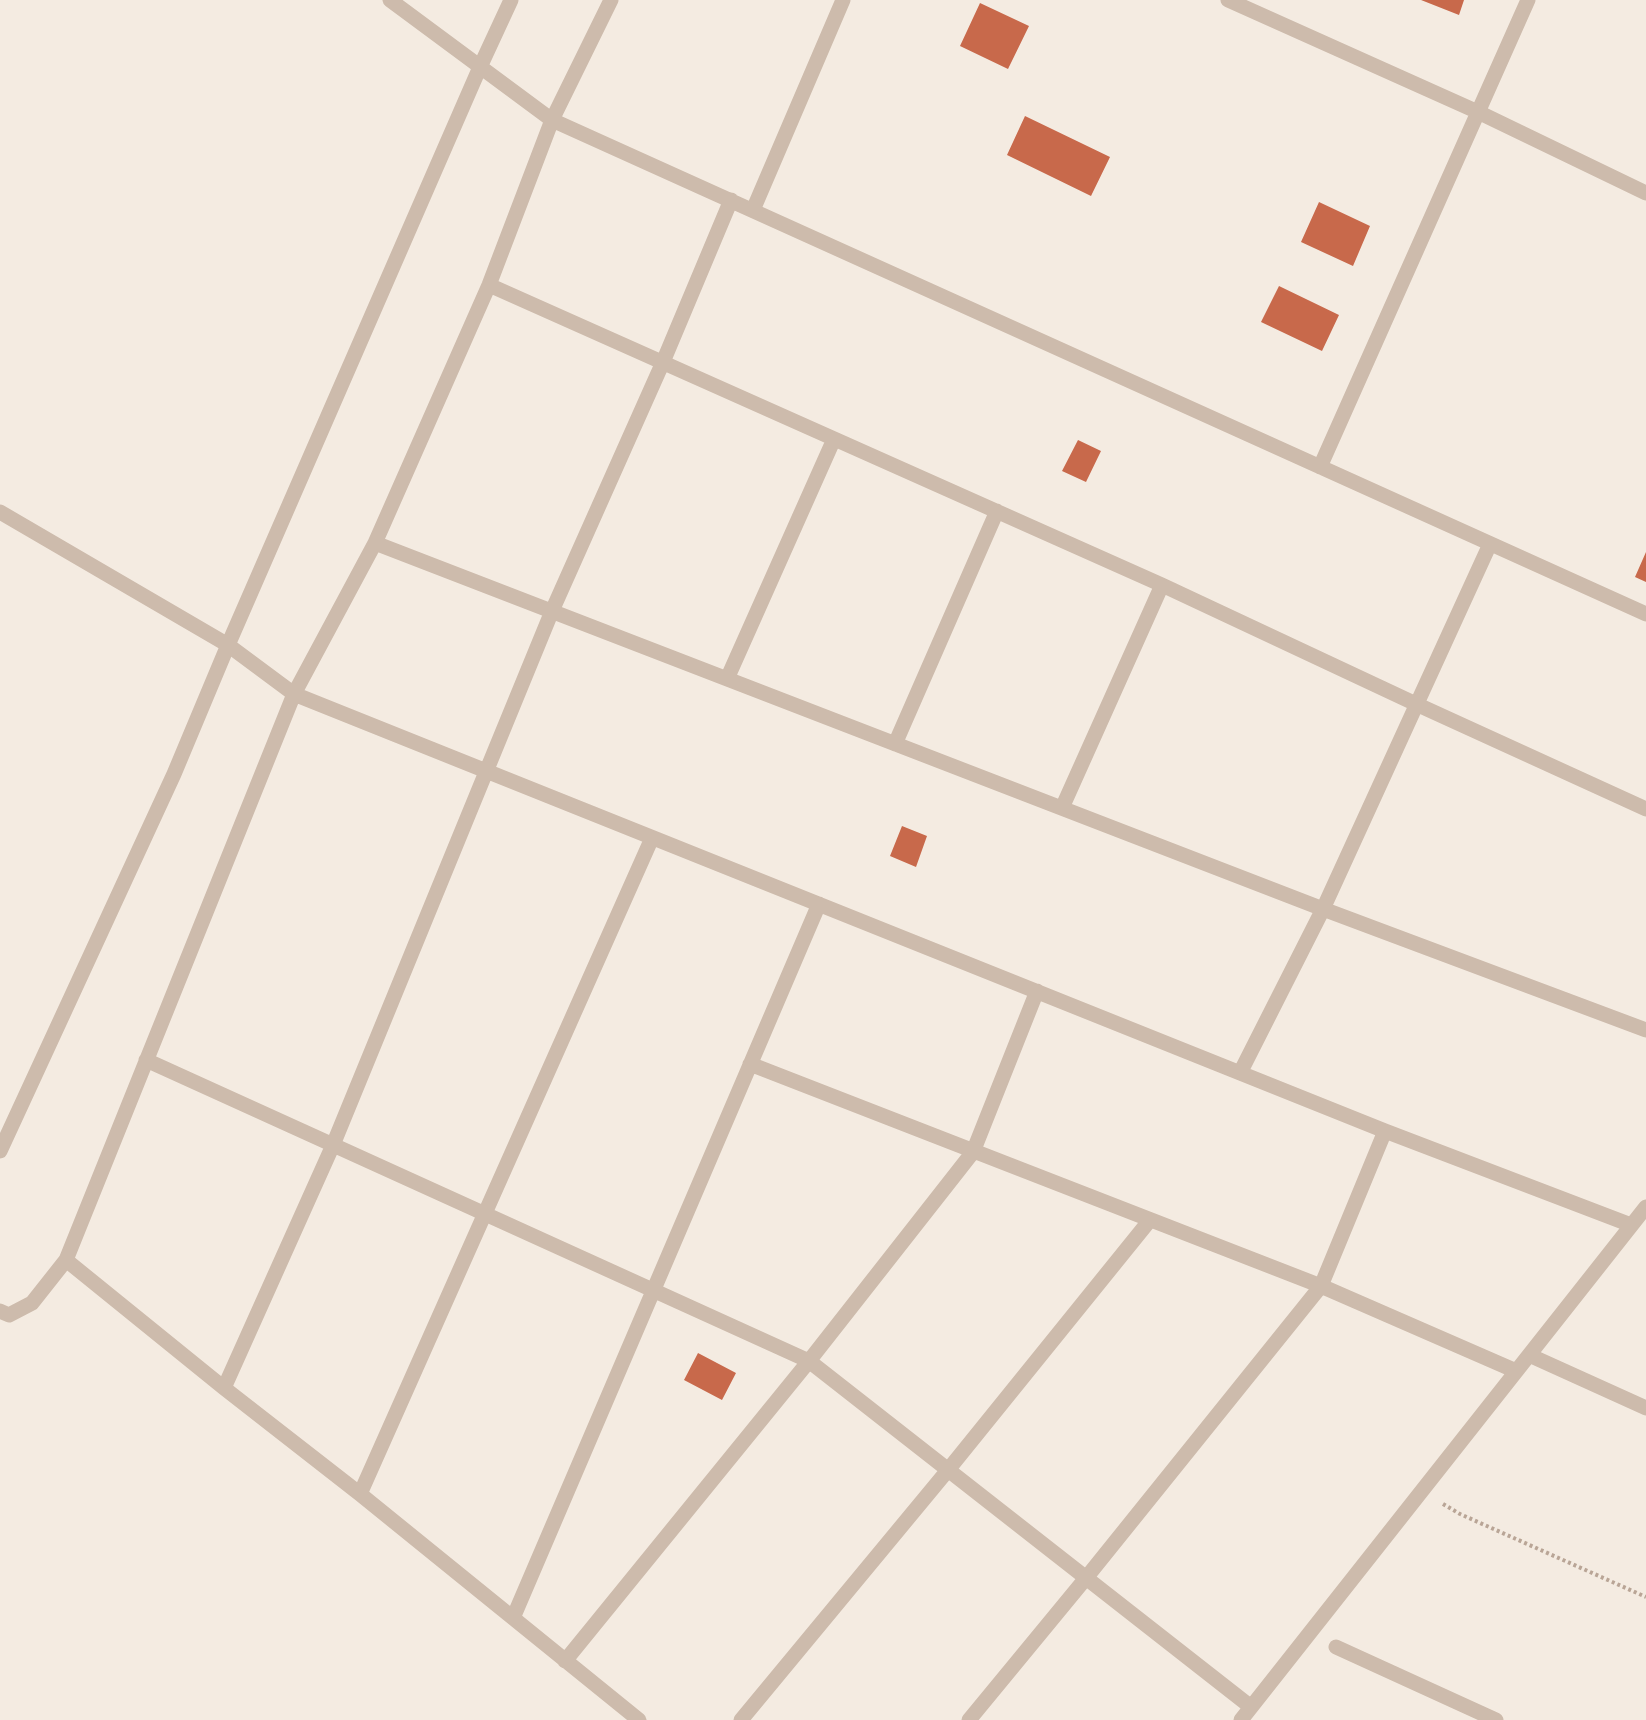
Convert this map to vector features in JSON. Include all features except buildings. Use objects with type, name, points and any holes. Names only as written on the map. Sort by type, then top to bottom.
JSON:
[{"type":"street","points":[[390,0],[552,120],[1646,614]]},
{"type":"street","points":[[0,1151],[174,774],[228,645],[511,0]]},
{"type":"street","points":[[0,1311],[9,1315],[33,1302],[66,1260],[294,694],[375,543],[489,285],[552,120],[611,0]]},
{"type":"street","points":[[753,210],[843,0]]},
{"type":"street","points":[[1228,0],[1478,112],[1646,193]]},
{"type":"street","points":[[1320,467],[1528,0]]},
{"type":"street","points":[[224,1388],[333,1145],[552,611],[663,362],[730,200]]},
{"type":"street","points":[[489,285],[1162,585],[1646,809]]},
{"type":"street","points":[[727,679],[834,439]]},
{"type":"street","points":[[895,744],[997,511]]},
{"type":"street","points":[[0,512],[228,645],[294,694],[1386,1131],[1632,1225]]},
{"type":"street","points":[[375,543],[1323,909],[1646,1030]]},
{"type":"street","points":[[1240,1073],[1323,909],[1490,544]]},
{"type":"street","points":[[1062,808],[1162,585]]},
{"type":"street","points":[[360,1494],[652,838]]},
{"type":"street","points":[[513,1618],[819,904]]},
{"type":"street","points":[[565,1661],[809,1361],[973,1152],[1036,991]]},
{"type":"street","points":[[146,1060],[809,1361],[1251,1707]]},
{"type":"street","points":[[750,1064],[1321,1286],[1516,1371]]},
{"type":"street","points":[[969,1720],[1321,1286],[1386,1131]]},
{"type":"street","points":[[1241,1720],[1646,1207]]},
{"type":"street","points":[[741,1720],[948,1470],[1150,1220]]},
{"type":"street","points":[[66,1260],[639,1720]]},
{"type":"street","points":[[1529,1355],[1646,1408]]},
{"type":"street","points":[[1336,1647],[1496,1720]]},
{"type":"path","points":[[1421,1492],[1461,1514],[1646,1597]]}]
